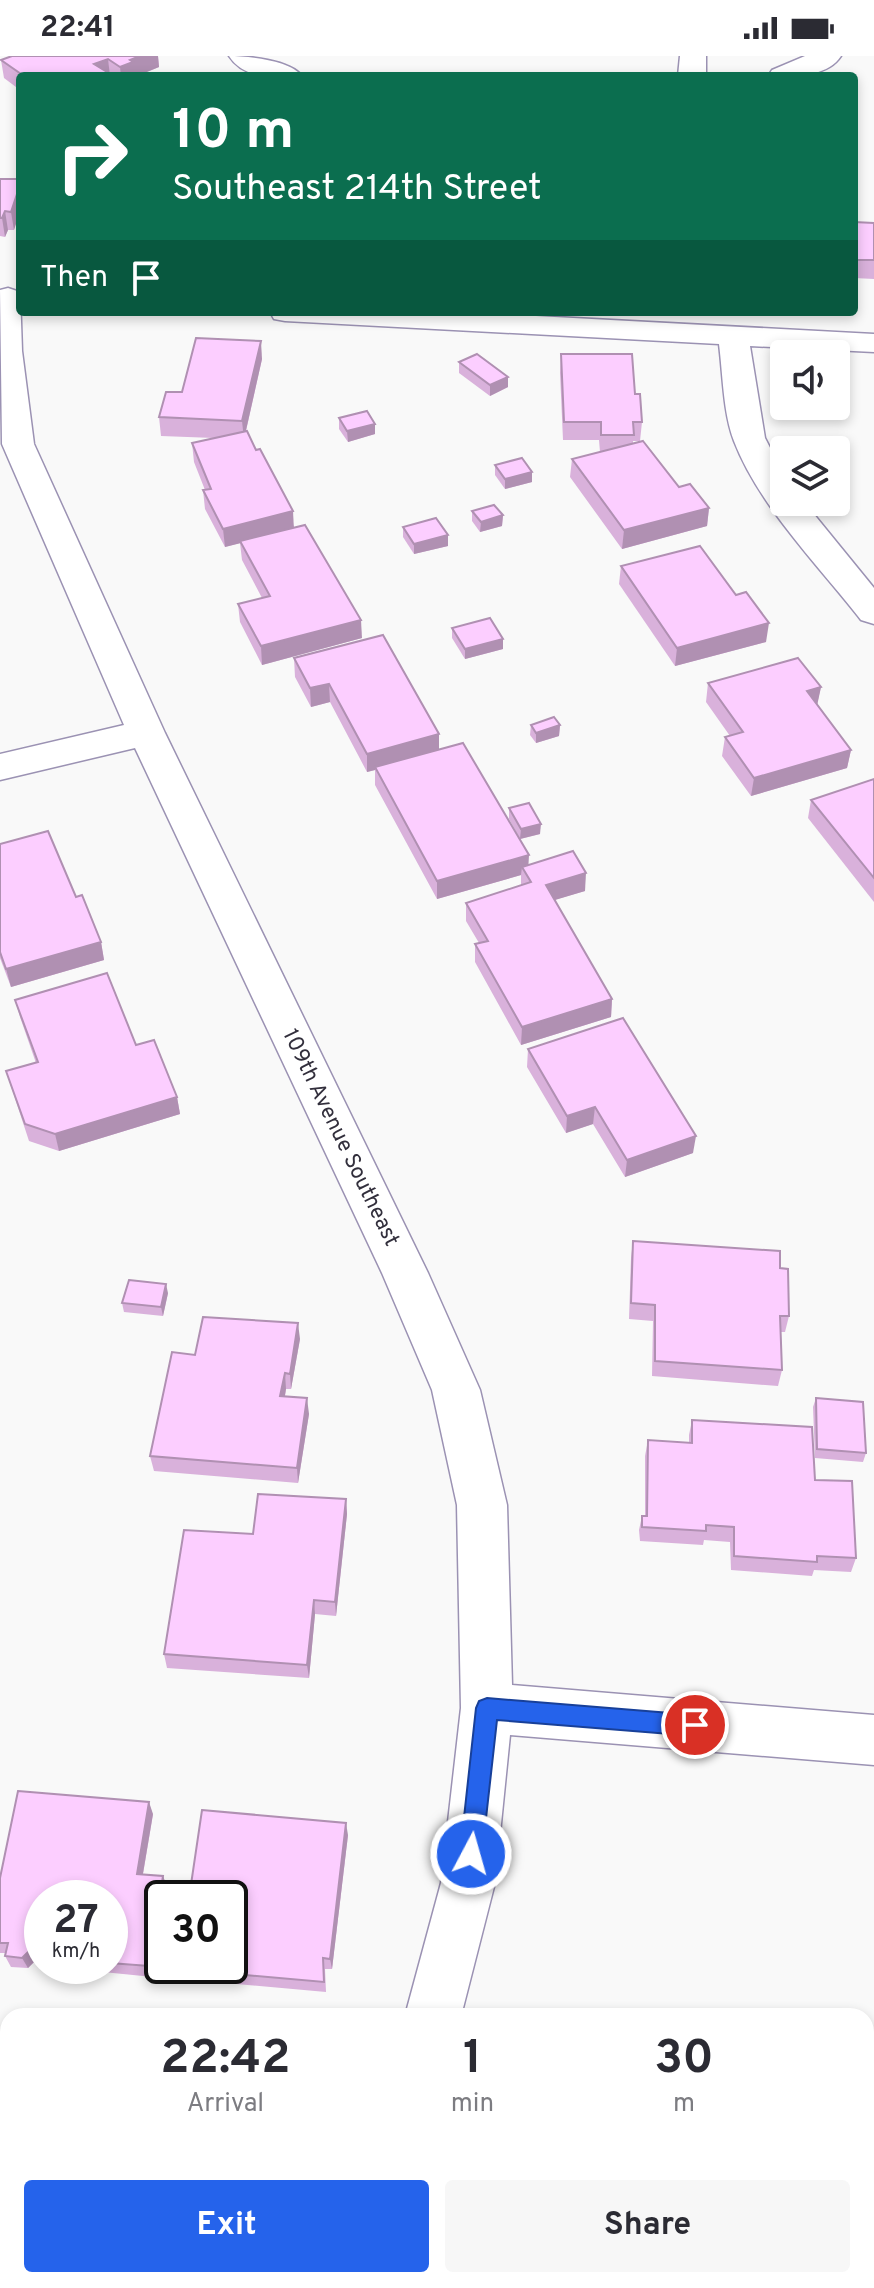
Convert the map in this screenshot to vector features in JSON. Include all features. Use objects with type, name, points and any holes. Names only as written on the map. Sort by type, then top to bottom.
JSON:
[{"type":"street","points":[[242,56],[274,72]]},
{"type":"street","points":[[791,72],[828,56]]},
{"type":"street","name":"109th Avenue Southeast","points":[[9,298],[6,351],[18,444],[146,733],[405,1273],[456,1390],[482,1505],[487,1708],[468,1883],[435,2008]]},
{"type":"street","points":[[363,316],[874,343]]},
{"type":"street","points":[[733,335],[749,438],[770,479]]},
{"type":"street","points":[[797,516],[874,612]]},
{"type":"street","points":[[0,767],[146,733]]},
{"type":"street","points":[[487,1708],[874,1740]]},
{"type":"building","points":[[12,56],[140,56],[120,67],[108,59],[94,64],[107,72],[18,72],[1,60]]},
{"type":"building","points":[[0,179],[16,179],[16,197],[11,212],[5,211],[0,218]]},
{"type":"building","points":[[858,222],[874,223],[874,260],[858,260]]},
{"type":"building","points":[[196,338],[261,341],[242,421],[159,417],[166,392],[182,392]]},
{"type":"building","points":[[477,354],[508,377],[490,385],[459,362]]},
{"type":"building","points":[[561,354],[632,354],[635,394],[640,394],[642,422],[633,422],[634,435],[601,435],[601,422],[564,422]]},
{"type":"building","points":[[367,411],[375,424],[347,431],[339,418]]},
{"type":"building","points":[[247,431],[293,511],[223,529],[203,490],[211,489],[192,443]]},
{"type":"building","points":[[643,441],[679,487],[690,484],[709,508],[624,530],[572,459]]},
{"type":"building","points":[[522,458],[532,472],[505,479],[495,465]]},
{"type":"building","points":[[494,505],[503,515],[481,522],[472,511]]},
{"type":"building","points":[[436,518],[448,535],[414,544],[403,527]]},
{"type":"building","points":[[305,525],[361,620],[261,646],[238,604],[270,596],[240,541]]},
{"type":"building","points":[[700,546],[736,595],[746,592],[769,623],[677,648],[621,566]]},
{"type":"building","points":[[490,618],[503,639],[465,649],[452,628]]},
{"type":"building","points":[[383,635],[439,734],[367,754],[329,684],[310,688],[294,658]]},
{"type":"building","points":[[798,658],[821,687],[807,691],[851,750],[754,778],[725,737],[743,732],[708,683]]},
{"type":"building","points":[[554,717],[560,725],[536,733],[531,725]]},
{"type":"building","points":[[463,743],[529,855],[437,881],[375,767]]},
{"type":"building","points":[[874,779],[874,878],[811,800]]},
{"type":"building","points":[[529,803],[541,824],[521,829],[509,808]]},
{"type":"building","points":[[48,831],[76,897],[82,895],[101,942],[6,969],[0,952],[0,844]]},
{"type":"building","points":[[573,851],[586,873],[546,885],[612,999],[522,1027],[475,944],[488,941],[466,903],[531,882],[522,867]]},
{"type":"building","points":[[107,973],[136,1045],[154,1040],[177,1097],[55,1134],[25,1124],[6,1071],[38,1062],[15,1000]]},
{"type":"building","points":[[623,1018],[696,1136],[627,1160],[595,1107],[567,1116],[528,1049]]},
{"type":"building","points":[[633,1241],[780,1251],[780,1268],[788,1269],[789,1316],[780,1316],[782,1370],[655,1361],[655,1305],[631,1303]]},
{"type":"building","points":[[129,1280],[166,1284],[161,1307],[122,1303]]},
{"type":"building","points":[[203,1317],[298,1323],[290,1374],[285,1373],[280,1396],[307,1398],[297,1468],[150,1456],[172,1352],[195,1355]]},
{"type":"building","points":[[816,1398],[863,1402],[866,1453],[817,1449]]},
{"type":"building","points":[[692,1420],[812,1427],[815,1480],[852,1481],[856,1558],[817,1556],[817,1562],[734,1556],[734,1527],[706,1525],[706,1531],[642,1527],[642,1516],[647,1516],[648,1440],[692,1443]]},
{"type":"building","points":[[258,1494],[346,1499],[335,1602],[314,1600],[307,1665],[164,1654],[184,1530],[253,1534]]},
{"type":"building","points":[[18,1791],[149,1802],[137,1874],[163,1876],[162,1880],[144,1880],[144,1966],[128,1964],[128,1880],[24,1880],[22,1958],[5,1956],[8,1943],[0,1943],[0,1878]]},
{"type":"building","points":[[202,1810],[346,1823],[330,1959],[323,1958],[324,1982],[248,1975],[248,1880],[192,1880]]},
{"type":"route","points":[[471,1854],[487,1708],[695,1725]]}]
